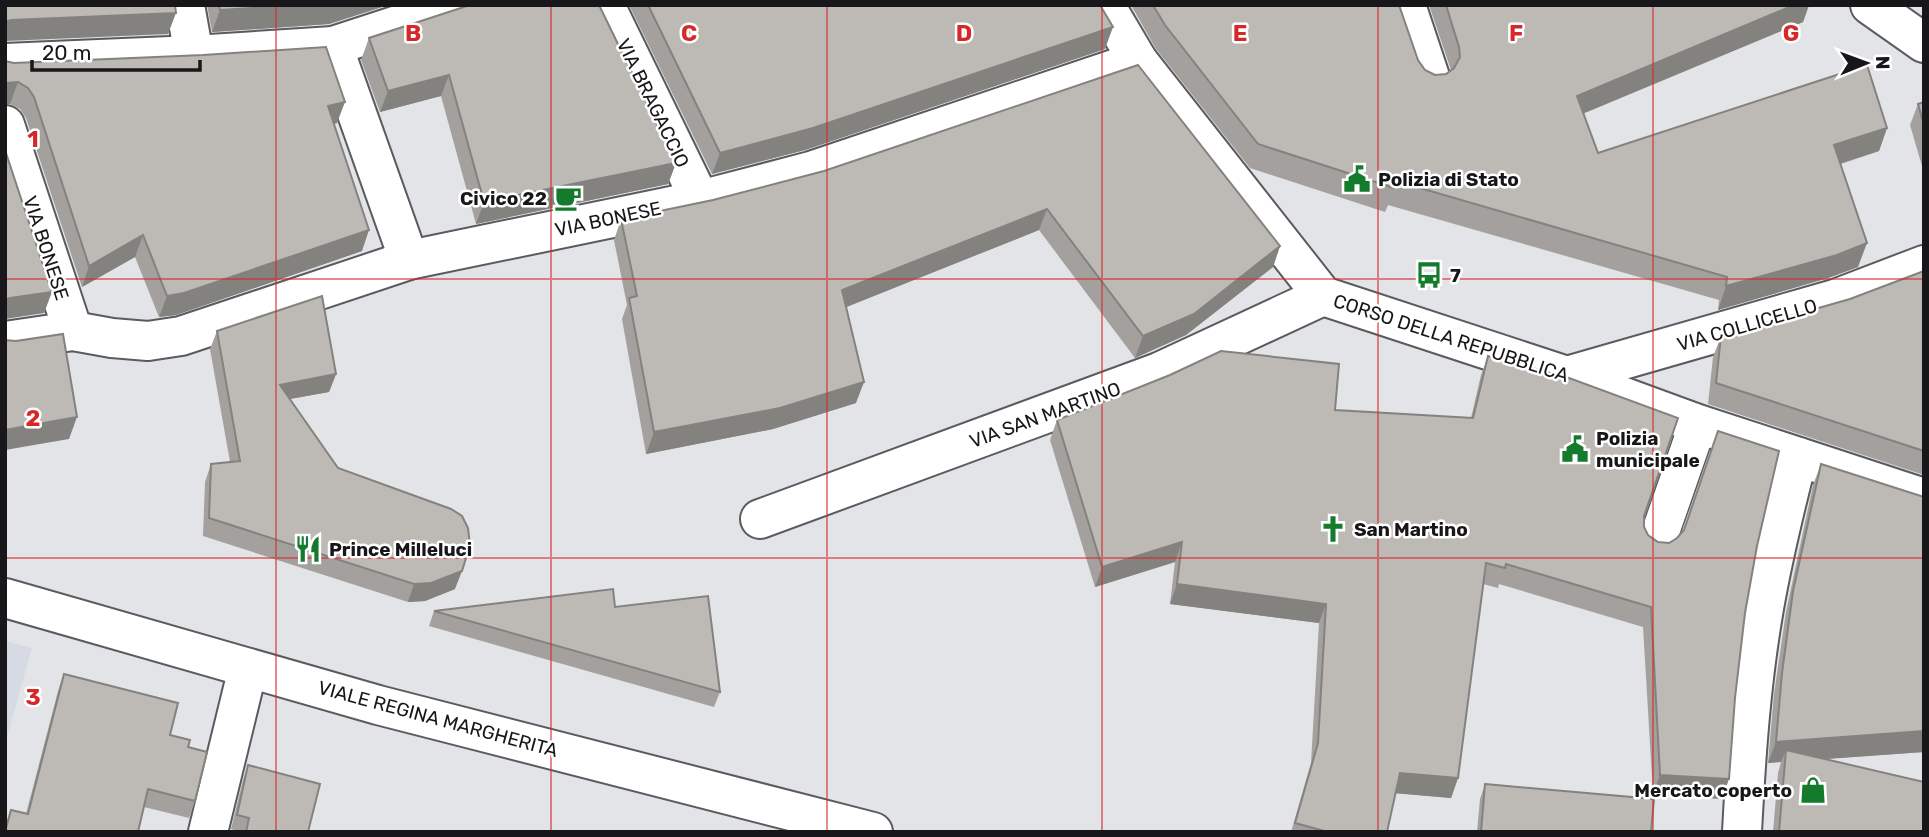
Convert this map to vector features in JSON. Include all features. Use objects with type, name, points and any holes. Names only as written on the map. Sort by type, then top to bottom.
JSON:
[{"type":"street","points":[[185,5],[194,55]]},
{"type":"street","points":[[5,63],[333,46],[459,5]]},
{"type":"street","name":"VIA BRAGACCIO","points":[[606,5],[700,200]]},
{"type":"street","name":"CORSO DELLA REPUBBLICA","points":[[1105,5],[1138,61],[1323,296],[1924,498]]},
{"type":"street","points":[[1406,5],[1430,77]]},
{"type":"street","points":[[1870,5],[1899,28],[1924,43]]},
{"type":"street","points":[[333,46],[409,260]]},
{"type":"street","name":"VIA BONESE","points":[[5,341],[73,331],[148,341],[196,332],[409,260],[700,200],[811,171],[1138,61]]},
{"type":"street","name":"VIA BONESE","points":[[5,125],[73,331]]},
{"type":"street","name":"VIA COLLICELLO","points":[[1567,376],[1835,299],[1924,265]]},
{"type":"street","name":"VIA SAN MARTINO","points":[[760,519],[1149,376],[1323,296]]},
{"type":"street","points":[[1657,542],[1698,424]]},
{"type":"street","points":[[1742,832],[1749,711],[1762,621],[1776,545],[1798,457]]},
{"type":"street","name":"VIALE REGINA MARGHERITA","points":[[5,598],[391,709],[873,832]]},
{"type":"street","points":[[208,832],[248,668]]},
{"type":"shaded area","points":[[5,641],[32,648],[5,744]]},
{"type":"building","points":[[5,5],[175,5],[176,13],[5,22]]},
{"type":"building","points":[[219,5],[298,5],[220,10]]},
{"type":"building","points":[[470,5],[599,5],[676,163],[484,202],[449,75],[388,91],[369,38]]},
{"type":"building","points":[[648,5],[1100,5],[1113,27],[813,128],[720,153]]},
{"type":"building","points":[[1153,5],[1399,5],[1418,60],[1425,70],[1435,75],[1446,74],[1454,68],[1460,57],[1446,5],[1794,5],[1577,96],[1598,153],[1867,65],[1887,128],[1834,145],[1867,243],[1837,255],[1726,286],[1727,277],[1396,181],[1394,188],[1258,144],[1165,25]]},
{"type":"building","points":[[326,47],[345,102],[328,106],[369,230],[184,293],[167,296],[143,235],[89,266],[34,97],[28,88],[18,82],[5,83],[5,61],[14,63],[203,55]]},
{"type":"building","points":[[1138,65],[1280,246],[1194,314],[1143,336],[1047,209],[842,290],[864,382],[780,408],[654,432],[629,298],[637,296],[621,219],[713,200],[824,171]]},
{"type":"building","points":[[1924,102],[1924,125],[1918,104]]},
{"type":"building","points":[[5,150],[52,292],[5,300]]},
{"type":"building","points":[[1924,271],[1924,451],[1716,383],[1721,336],[1850,299]]},
{"type":"building","points":[[322,296],[336,374],[280,385],[338,468],[451,509],[462,516],[468,528],[470,545],[462,571],[431,583],[414,584],[209,518],[211,464],[240,461],[217,331]]},
{"type":"building","points":[[63,334],[77,417],[5,430],[5,340],[16,341]]},
{"type":"building","points":[[1221,351],[1339,364],[1335,410],[1473,418],[1488,356],[1569,378],[1678,418],[1644,516],[1644,527],[1648,535],[1658,542],[1669,543],[1684,530],[1718,431],[1779,451],[1745,613],[1729,779],[1660,775],[1651,607],[1506,564],[1505,568],[1486,563],[1458,778],[1400,773],[1387,832],[1328,832],[1295,823],[1318,743],[1326,604],[1177,584],[1182,542],[1102,567],[1057,420],[1170,375]]},
{"type":"building","points":[[1821,464],[1924,497],[1924,731],[1776,742],[1793,591]]},
{"type":"building","points":[[613,589],[615,607],[708,596],[720,692],[434,611]]},
{"type":"building","points":[[64,674],[178,703],[170,735],[190,740],[188,747],[207,752],[195,801],[148,789],[138,832],[5,832],[11,810],[28,814]]},
{"type":"building","name":"Mercato coperto","points":[[1786,750],[1924,782],[1924,832],[1779,832]]},
{"type":"building","points":[[248,765],[320,784],[308,832],[246,832],[249,818],[237,815]]},
{"type":"building","points":[[1485,784],[1654,799],[1651,832],[1481,832]]},
{"type":"place","name":"Polizia di Stato","points":[[1357,179]]},
{"type":"place","name":"Civico 22","points":[[568,198]]},
{"type":"place","name":"7","points":[[1429,275]]},
{"type":"place","name":"Polizia municipale","points":[[1575,449]]},
{"type":"place","name":"San Martino","points":[[1333,529]]},
{"type":"place","name":"Prince Milleluci","points":[[308,549]]},
{"type":"place","name":"Mercato coperto","points":[[1813,790]]}]
